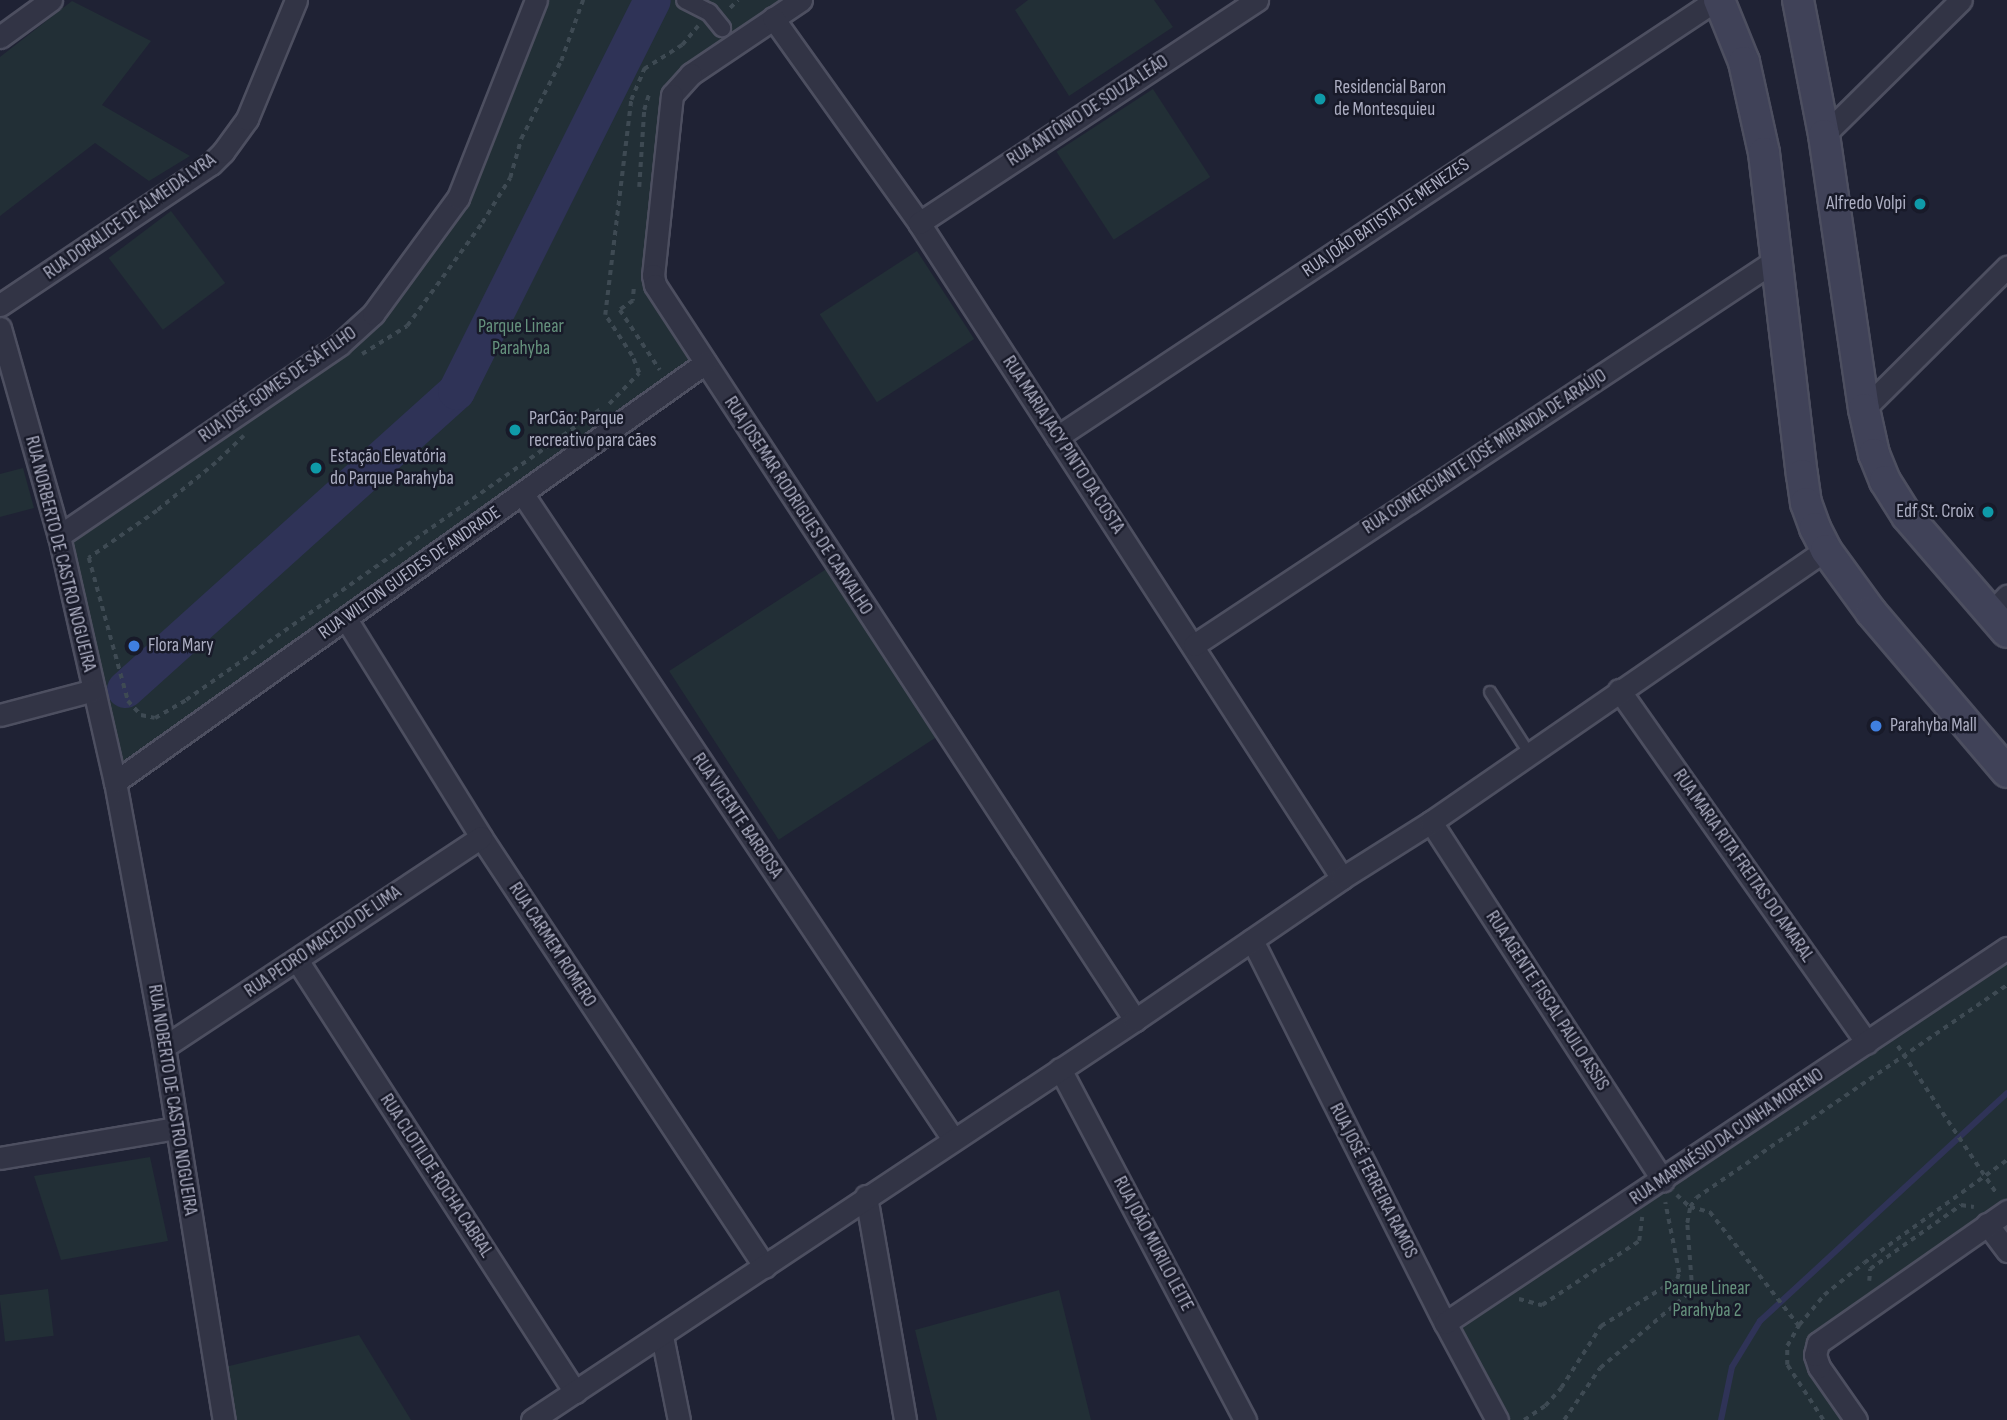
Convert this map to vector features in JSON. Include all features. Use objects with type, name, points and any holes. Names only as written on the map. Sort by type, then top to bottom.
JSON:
[{"type":"main road","points":[[1717,0],[1744,62],[1754,103],[1806,503],[1826,550],[1871,612],[2007,772]]},
{"type":"main road","points":[[1798,0],[1824,135],[1864,408],[1874,454],[1885,481],[1907,516],[2001,614]]},
{"type":"street","points":[[0,37],[51,0]]},
{"type":"street","name":"RUA DORALICE DE ALMEIDA LYRA","points":[[0,305],[99,241],[211,164],[223,152],[247,119],[296,0]]},
{"type":"street","name":"RUA JOSÉ GOMES DE SÁ FILHO","points":[[59,537],[340,344],[373,314],[458,198],[536,0]]},
{"type":"street","points":[[685,0],[709,12],[722,28]]},
{"type":"street","name":"RUA JOSEMAR RODRIGUES DE CARVALHO","points":[[801,0],[691,74],[675,90],[670,104],[653,275],[658,292],[1135,1020]]},
{"type":"street","name":"RUA ANTÔNIO DE SOUZA LEÃO","points":[[919,223],[1257,0]]},
{"type":"street","name":"RUA JOÃO BATISTA DE MENEZES","points":[[1057,437],[1717,0]]},
{"type":"street","points":[[1824,135],[1961,0]]},
{"type":"street","name":"RUA MARIA JACY PINTO DA COSTA","points":[[773,18],[919,223],[1342,878]]},
{"type":"street","name":"RUA COMERCIANTE JOSÉ MIRANDA DE ARAÚJO","points":[[1194,645],[1776,260]]},
{"type":"street","points":[[1864,408],[2007,267]]},
{"type":"street","name":"RUA NORBERTO DE CASTRO NOGUEIRA","points":[[0,328],[59,537],[115,782]]},
{"type":"street","name":"RUA WILTON GUEDES DE ANDRADE","points":[[115,782],[705,363]]},
{"type":"street","name":"RUA VICENTE BARBOSA","points":[[522,493],[953,1139]]},
{"type":"street","points":[[533,1420],[765,1267],[866,1196],[1135,1020],[1342,878],[1431,822],[1826,550]]},
{"type":"street","name":"RUA CARMEM ROMERO","points":[[346,619],[481,837],[765,1267]]},
{"type":"street","points":[[0,715],[94,690]]},
{"type":"street","name":"RUA MARIA RITA FREITAS DO AMARAL","points":[[1619,690],[1867,1043]]},
{"type":"street","name":"RUA NOBERTO DE CASTRO NOGUEIRA","points":[[115,782],[164,1047],[224,1420]]},
{"type":"street","name":"RUA AGENTE FISCAL PAULO ASSIS","points":[[1431,822],[1667,1192]]},
{"type":"street","name":"RUA PEDRO MACEDO DE LIMA","points":[[164,1047],[481,837]]},
{"type":"street","name":"RUA JOSÉ FERREIRA RAMOS","points":[[1252,940],[1445,1324],[1497,1420]]},
{"type":"street","name":"RUA MARINÉSIO DA CUNHA MORENO","points":[[1445,1324],[1667,1192],[1867,1043],[2007,948]]},
{"type":"street","name":"RUA CLOTILDE ROCHA CABRAL","points":[[297,960],[575,1392]]},
{"type":"street","name":"RUA JOÃO MURILO LEITE","points":[[1060,1069],[1245,1420]]},
{"type":"street","points":[[0,1158],[176,1128]]},
{"type":"street","points":[[866,1196],[905,1420]]},
{"type":"street","points":[[1856,1420],[1819,1367],[1815,1349],[1823,1337],[1987,1224],[2004,1206]]},
{"type":"street","points":[[1987,1224],[2007,1251]]},
{"type":"street","points":[[662,1336],[679,1420]]},
{"type":"lane","points":[[1490,692],[1529,753]]},
{"type":"path","points":[[352,361],[407,326],[482,223],[510,178],[521,139],[561,61],[583,0]]},
{"type":"path","points":[[722,28],[731,5],[738,0]]},
{"type":"path","points":[[246,434],[216,463],[157,511],[89,558],[128,701],[141,715],[155,718],[186,700],[612,401],[639,373],[632,356],[605,315],[631,100],[644,69],[682,45],[709,12]]},
{"type":"path","points":[[639,192],[644,110],[651,89]]},
{"type":"path","points":[[634,288],[633,301],[620,310],[664,376]]},
{"type":"path","points":[[1564,1420],[1600,1368],[1692,1290],[1687,1223],[1690,1207],[1696,1198],[2007,985]]},
{"type":"path","points":[[1887,1030],[2004,1206]]},
{"type":"path","points":[[1823,1420],[1787,1365],[1787,1346],[1799,1325],[1824,1296],[1864,1263],[2007,1160]]},
{"type":"path","points":[[1653,1208],[1667,1192],[1686,1186]]},
{"type":"path","points":[[1667,1192],[1690,1207],[1710,1212],[1787,1311]]},
{"type":"path","points":[[1524,1420],[1545,1406],[1561,1388],[1601,1326],[1677,1279],[1679,1273],[1667,1192]]},
{"type":"path","points":[[1510,1306],[1520,1299],[1542,1305],[1639,1241],[1642,1216]]},
{"type":"green space","name":"Parque Linear Parahyba","points":[[535,0],[802,0],[665,92],[648,288],[705,374],[347,631],[114,785],[55,535],[361,320],[452,201]]},
{"type":"green space","points":[[1028,0],[1154,0],[1173,27],[1069,96],[1015,10]]},
{"type":"green space","points":[[72,1],[151,41],[102,105],[190,156],[149,181],[95,143],[0,216],[0,57]]},
{"type":"green space","points":[[1153,89],[1210,177],[1114,240],[1057,152]]},
{"type":"green space","points":[[171,211],[225,283],[163,330],[109,258]]},
{"type":"green space","points":[[917,251],[974,339],[877,402],[820,314]]},
{"type":"green space","points":[[23,468],[34,508],[0,517],[0,474]]},
{"type":"green space","points":[[831,566],[940,735],[779,840],[669,671]]},
{"type":"green space","name":"Parque Linear Parahyba 2","points":[[2007,955],[2007,1216],[1813,1355],[1853,1420],[1491,1420],[1445,1332]]},
{"type":"green space","points":[[150,1157],[168,1241],[61,1260],[34,1176]]},
{"type":"green space","points":[[48,1289],[54,1336],[5,1342],[0,1295]]},
{"type":"green space","points":[[1059,1290],[1091,1420],[937,1420],[915,1330]]},
{"type":"green space","points":[[359,1335],[411,1420],[234,1420],[225,1367]]},
{"type":"waterway","points":[[125,689],[456,391],[652,0]]},
{"type":"waterway","points":[[1721,1420],[1732,1367],[1760,1321],[2007,1093]]},
{"type":"place","name":"Residencial Baron de Montesquieu","points":[[1320,99]]},
{"type":"place","name":"Alfredo Volpi","points":[[1920,204]]},
{"type":"place","name":"ParCão: Parque recreativo para cães","points":[[515,430]]},
{"type":"place","name":"Estação Elevatória do Parque Parahyba","points":[[316,468]]},
{"type":"place","name":"Edf St. Croix","points":[[1988,512]]},
{"type":"place","name":"Flora Mary","points":[[134,646]]},
{"type":"place","name":"Parahyba Mall","points":[[1876,726]]}]
